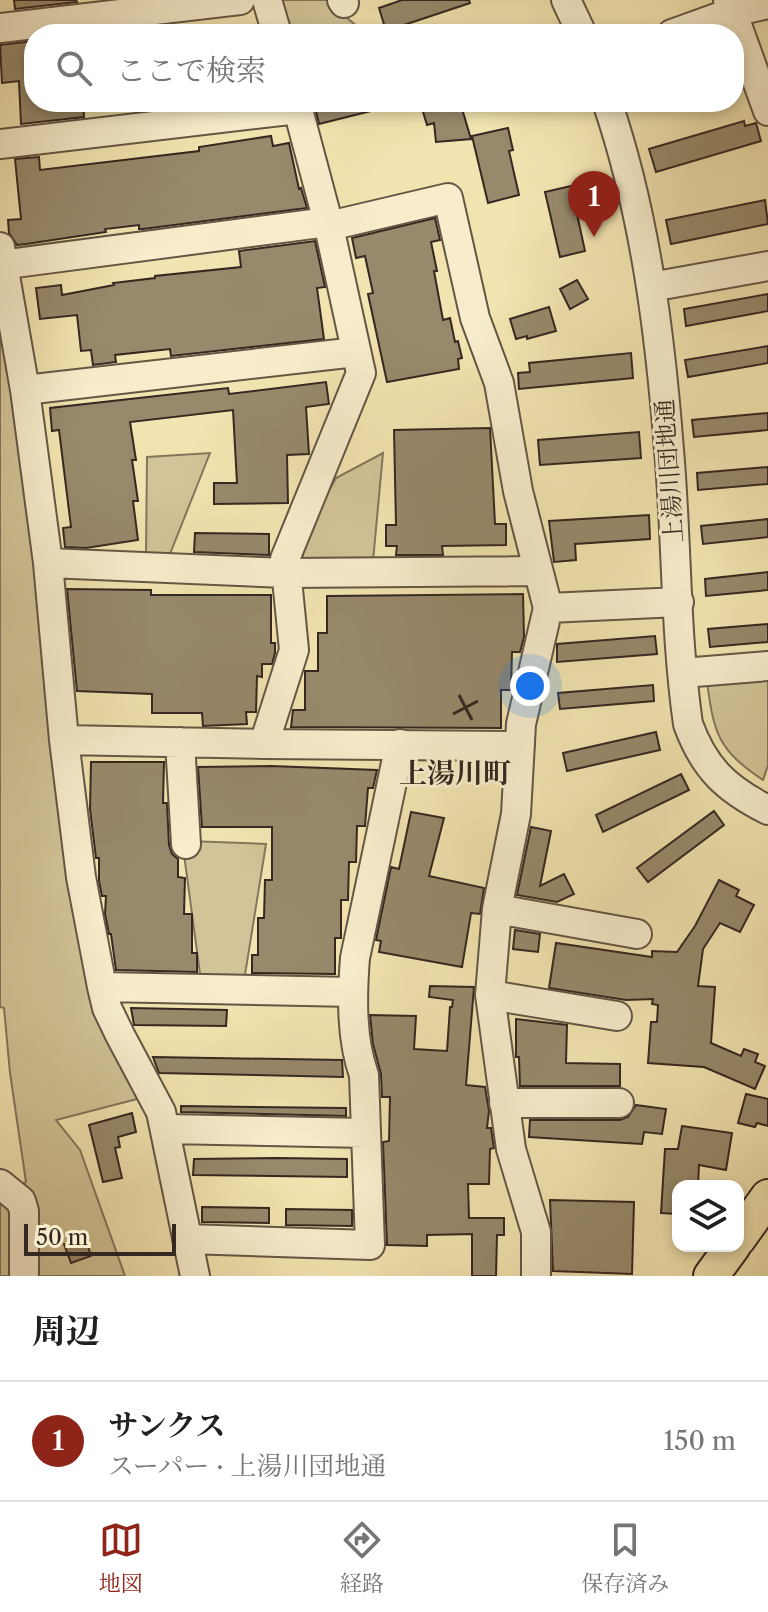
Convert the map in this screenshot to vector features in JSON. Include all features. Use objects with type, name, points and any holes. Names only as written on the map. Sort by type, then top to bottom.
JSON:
[{"type":"main road","points":[[744,1231],[768,1197]]},
{"type":"main road","points":[[711,1276],[729,1252]]},
{"type":"street","points":[[34,24],[240,0]]},
{"type":"street","points":[[267,0],[274,24]]},
{"type":"street","points":[[566,0],[577,24]]},
{"type":"street","points":[[693,24],[731,6],[768,4]]},
{"type":"street","points":[[0,28],[24,25]]},
{"type":"street","points":[[744,43],[768,111]]},
{"type":"street","points":[[0,144],[250,112]]},
{"type":"street","points":[[264,744],[294,650],[285,559],[361,373],[329,224],[299,112]]},
{"type":"street","name":"上湯川団地通","points":[[610,112],[630,184],[651,287],[668,437],[688,724],[704,760],[727,784],[768,810]]},
{"type":"street","points":[[195,1276],[166,1129],[148,1085],[107,1008],[81,877],[64,740],[48,563],[25,390],[1,259],[329,224],[448,198],[475,318],[499,383],[518,491],[536,571],[548,608],[521,724],[516,814],[497,909],[490,995],[511,1149],[536,1232],[536,1276]]},
{"type":"street","points":[[651,287],[768,266]]},
{"type":"street","points":[[25,390],[356,352]]},
{"type":"street","points":[[48,563],[286,573],[536,571]]},
{"type":"street","points":[[548,608],[679,602]]},
{"type":"street","points":[[683,673],[768,666]]},
{"type":"street","points":[[64,740],[520,746]]},
{"type":"street","points":[[180,742],[186,844]]},
{"type":"street","points":[[187,1239],[370,1245],[364,1075],[358,1058],[353,992],[355,958],[400,744]]},
{"type":"street","points":[[497,909],[637,934]]},
{"type":"street","points":[[102,987],[353,992]]},
{"type":"street","points":[[490,995],[617,1016]]},
{"type":"street","points":[[504,1103],[619,1103]]},
{"type":"street","points":[[166,1129],[365,1133]]},
{"type":"street","points":[[0,1184],[21,1201],[24,1211],[24,1276]]},
{"type":"shaded area","points":[[279,0],[330,0],[354,24],[285,24]]},
{"type":"shaded area","points":[[0,292],[18,390],[56,739],[141,1098],[56,1120],[80,1150],[125,1276],[0,1276],[0,1197],[26,1182],[4,1008],[0,1007]]},
{"type":"shaded area","points":[[210,453],[168,559],[146,557],[147,457]]},
{"type":"shaded area","points":[[383,453],[373,561],[301,562],[311,523],[336,478]]},
{"type":"shaded area","points":[[768,677],[768,765],[763,780],[727,750],[712,715],[707,682]]},
{"type":"shaded area","points":[[189,841],[266,844],[244,981],[201,981],[183,847]]},
{"type":"building","points":[[14,0],[76,0],[77,2],[15,9]]},
{"type":"building","points":[[402,0],[469,0],[470,3],[407,24],[384,24],[379,8]]},
{"type":"building","points":[[24,42],[24,112],[84,112],[84,117],[21,124],[19,81],[2,83],[0,45]]},
{"type":"building","points":[[316,112],[367,112],[319,124]]},
{"type":"building","points":[[423,112],[463,112],[471,139],[436,142],[434,123],[427,125]]},
{"type":"building","points":[[744,121],[745,126],[756,123],[761,141],[656,172],[649,149]]},
{"type":"building","points":[[508,128],[513,150],[509,151],[519,195],[488,203],[472,136]]},
{"type":"building","points":[[271,136],[273,146],[289,143],[299,189],[307,208],[143,229],[139,229],[139,225],[105,229],[106,232],[17,245],[9,233],[8,220],[21,219],[15,159],[39,157],[40,170],[199,151],[199,147]]},
{"type":"building","points":[[571,186],[585,251],[560,257],[545,192]]},
{"type":"building","points":[[765,200],[768,224],[671,244],[666,220]]},
{"type":"building","points":[[435,218],[440,240],[431,242],[437,271],[434,271],[443,320],[450,318],[455,342],[458,341],[462,358],[458,359],[459,369],[387,382],[368,294],[373,293],[365,256],[356,258],[352,238]]},
{"type":"building","points":[[315,241],[325,287],[317,288],[324,339],[171,356],[170,349],[115,355],[116,362],[93,365],[91,350],[81,351],[77,315],[40,319],[36,288],[61,285],[62,295],[155,276],[241,267],[239,251]]},
{"type":"building","points":[[577,280],[588,299],[570,309],[560,289]]},
{"type":"building","points":[[768,294],[768,311],[686,326],[684,309]]},
{"type":"building","points":[[549,307],[556,331],[516,339],[510,319]]},
{"type":"building","points":[[768,346],[768,363],[688,377],[685,360]]},
{"type":"building","points":[[631,353],[633,378],[519,389],[518,373],[530,372],[529,363]]},
{"type":"building","points":[[326,382],[329,404],[306,407],[309,454],[287,455],[288,503],[214,504],[214,483],[237,483],[233,410],[130,422],[136,460],[132,460],[138,501],[133,501],[138,540],[86,548],[65,547],[63,528],[71,527],[59,430],[52,431],[50,408],[228,388],[229,394]]},
{"type":"building","points":[[768,413],[768,430],[694,437],[692,420]]},
{"type":"building","points":[[490,428],[495,524],[506,524],[506,545],[442,546],[443,555],[396,555],[397,546],[386,546],[386,525],[396,525],[394,430]]},
{"type":"building","points":[[639,432],[641,458],[540,465],[538,440]]},
{"type":"building","points":[[768,467],[768,484],[698,490],[697,473]]},
{"type":"building","points":[[649,515],[650,539],[575,544],[576,560],[554,562],[549,521]]},
{"type":"building","points":[[768,519],[768,537],[703,544],[701,526]]},
{"type":"building","points":[[195,533],[269,534],[269,555],[194,552]]},
{"type":"building","points":[[768,572],[768,590],[706,596],[705,579]]},
{"type":"building","points":[[67,589],[151,590],[151,595],[271,595],[271,643],[275,643],[275,653],[272,664],[262,664],[262,677],[257,676],[256,712],[246,712],[247,724],[203,726],[202,713],[152,713],[152,694],[77,691]]},
{"type":"building","points":[[523,594],[524,637],[520,652],[512,652],[511,690],[501,690],[501,728],[291,727],[293,710],[305,710],[305,671],[318,671],[318,633],[327,633],[327,596]]},
{"type":"building","points":[[768,624],[768,642],[710,647],[708,629]]},
{"type":"building","points":[[655,636],[657,654],[557,662],[557,644]]},
{"type":"building","points":[[653,685],[654,701],[560,709],[558,693]]},
{"type":"building","points":[[656,732],[660,750],[567,771],[563,753]]},
{"type":"building","points":[[91,762],[164,762],[163,803],[167,803],[169,845],[178,859],[178,877],[185,878],[184,914],[192,914],[192,953],[197,953],[197,972],[116,970],[105,914],[106,896],[102,896],[99,881],[99,858],[96,858],[90,809]]},
{"type":"building","points":[[198,767],[377,770],[373,788],[368,788],[365,826],[357,826],[356,862],[349,862],[348,900],[341,900],[341,938],[335,938],[335,974],[252,973],[252,955],[258,955],[258,918],[264,918],[265,880],[272,880],[272,827],[202,827]]},
{"type":"building","points":[[681,774],[689,790],[603,832],[596,815]]},
{"type":"building","points":[[714,811],[724,825],[648,882],[637,868]]},
{"type":"building","points":[[411,812],[444,818],[429,876],[484,888],[480,914],[471,913],[462,967],[379,952],[381,941],[376,940],[391,867],[399,869]]},
{"type":"building","points":[[531,827],[551,831],[540,886],[564,874],[574,894],[557,902],[517,895]]},
{"type":"building","points":[[719,880],[739,890],[736,896],[754,905],[740,932],[720,923],[703,949],[698,986],[715,987],[711,1043],[741,1056],[744,1049],[758,1054],[755,1062],[765,1066],[755,1089],[704,1067],[648,1063],[651,1022],[657,1022],[658,1005],[652,1004],[653,999],[626,1000],[549,988],[556,943],[652,957],[652,951],[677,952],[695,926]]},
{"type":"building","points":[[515,930],[540,934],[538,952],[513,949]]},
{"type":"building","points":[[430,986],[474,987],[466,1085],[485,1087],[489,1111],[487,1128],[491,1128],[494,1148],[490,1149],[489,1184],[468,1184],[469,1218],[504,1218],[504,1235],[497,1235],[496,1276],[472,1276],[472,1234],[427,1235],[427,1246],[387,1245],[383,1142],[389,1141],[390,1097],[382,1097],[370,1015],[416,1016],[414,1049],[447,1051],[453,1000],[429,997]]},
{"type":"building","points":[[131,1008],[227,1010],[226,1026],[134,1025]]},
{"type":"building","points":[[516,1019],[567,1025],[566,1063],[620,1064],[620,1086],[520,1086]]},
{"type":"building","points":[[153,1057],[342,1060],[343,1077],[159,1073]]},
{"type":"building","points":[[746,1094],[768,1099],[768,1126],[738,1123]]},
{"type":"building","points":[[636,1105],[666,1109],[662,1134],[644,1132],[642,1144],[529,1137],[530,1120],[620,1120],[628,1117]]},
{"type":"building","points":[[181,1106],[346,1108],[346,1116],[181,1112]]},
{"type":"building","points":[[132,1113],[136,1132],[118,1137],[120,1147],[115,1148],[122,1178],[103,1182],[89,1125]]},
{"type":"building","points":[[682,1126],[732,1133],[726,1170],[699,1165],[698,1180],[672,1180],[672,1214],[661,1213],[665,1149],[678,1149]]},
{"type":"building","points":[[194,1159],[347,1159],[347,1177],[193,1175]]},
{"type":"building","points":[[550,1200],[634,1202],[632,1274],[553,1271]]},
{"type":"building","points":[[202,1207],[269,1208],[269,1223],[202,1222]]},
{"type":"building","points":[[286,1209],[352,1210],[352,1226],[286,1225]]},
{"type":"building","points":[[85,1237],[91,1256],[71,1263],[64,1244]]},
{"type":"place","name":"サンクス","points":[[594,237]]},
{"type":"district","name":"上湯川町","points":[[455,773]]}]
